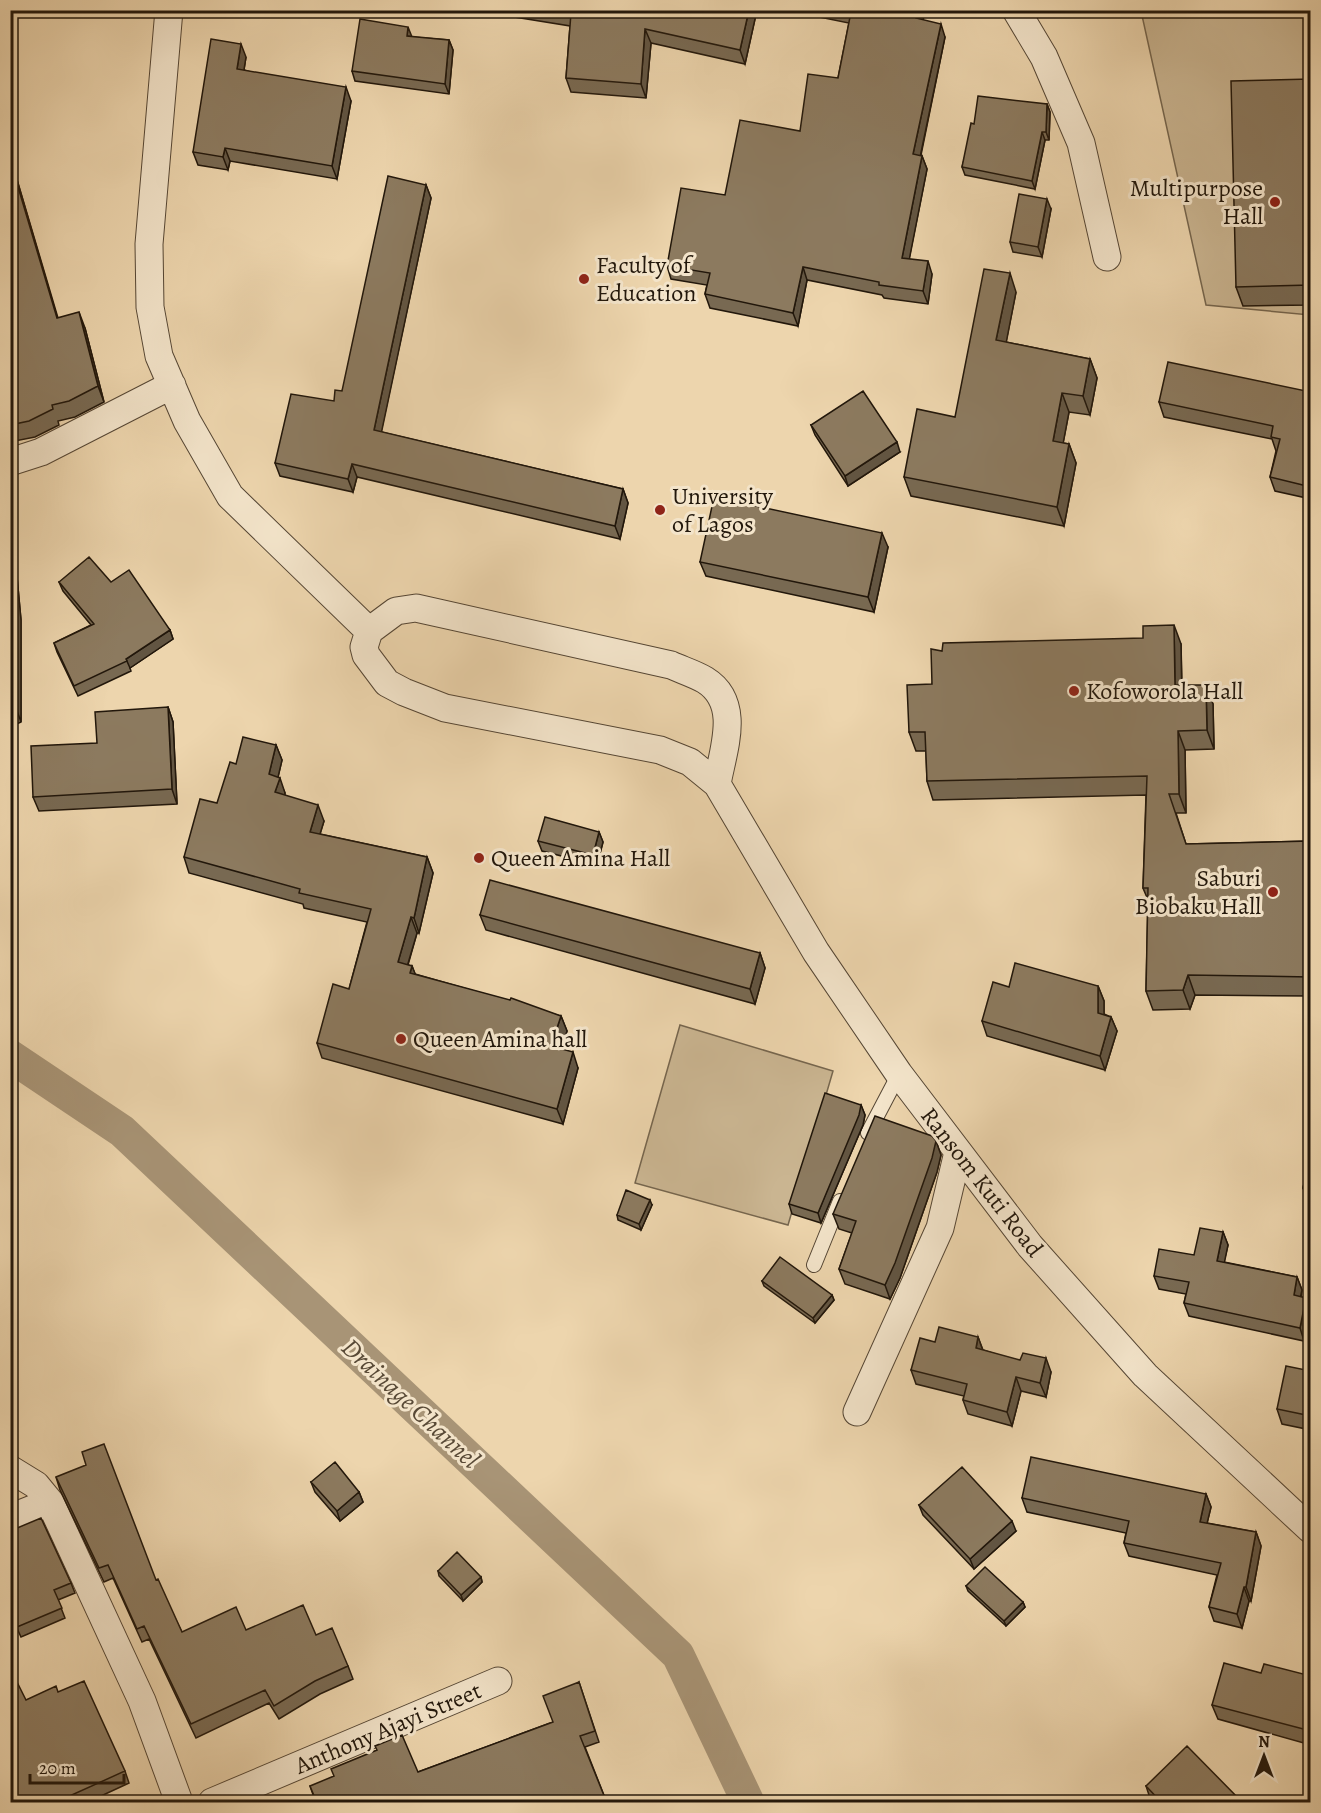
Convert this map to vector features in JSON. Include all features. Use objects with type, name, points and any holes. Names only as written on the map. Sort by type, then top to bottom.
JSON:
[{"type":"street","points":[[169,10],[149,244],[150,307],[159,356],[187,421],[230,496],[369,631]]},
{"type":"street","points":[[1016,10],[1044,57],[1081,142],[1107,257]]},
{"type":"street","points":[[10,462],[41,452],[172,385]]},
{"type":"street","points":[[416,609],[671,664],[707,681],[724,699],[729,721],[717,784],[690,762],[660,750],[445,708],[404,692],[387,683],[366,655],[364,647],[369,631],[396,611],[416,609]]},
{"type":"street","name":"Ransom Kuti Road","points":[[717,784],[816,952],[899,1074],[1030,1246],[1145,1375],[1311,1529]]},
{"type":"street","points":[[857,1412],[940,1228],[958,1152]]},
{"type":"street","points":[[10,1469],[36,1485],[50,1503],[141,1701],[179,1803]]},
{"type":"street","points":[[10,1518],[50,1503]]},
{"type":"street","name":"Anthony Ajayi Street","points":[[212,1803],[498,1682]]},
{"type":"lane","points":[[863,1146],[899,1074]]},
{"type":"lane","points":[[814,1265],[845,1190]]},
{"type":"shaded area","points":[[1141,11],[1310,11],[1310,315],[1206,305]]},
{"type":"shaded area","points":[[680,1025],[833,1071],[788,1225],[635,1183]]},
{"type":"building","points":[[555,10],[749,10],[740,50],[645,29],[641,84],[566,78],[571,13]]},
{"type":"building","points":[[845,10],[918,10],[916,18],[941,24],[913,154],[922,156],[902,258],[928,261],[923,291],[879,285],[879,282],[803,267],[793,313],[705,294],[710,273],[667,266],[681,188],[725,195],[740,120],[800,131],[808,74],[838,78],[851,12]]},
{"type":"building","points":[[360,19],[408,27],[407,36],[449,40],[445,84],[352,71]]},
{"type":"building","points":[[211,39],[241,44],[237,69],[346,87],[332,166],[225,148],[223,157],[193,152]]},
{"type":"building","name":"Multipurpose Hall","points":[[1311,79],[1311,285],[1236,287],[1231,81]]},
{"type":"building","points":[[978,96],[1047,104],[1046,132],[1042,132],[1032,181],[962,167],[971,123],[974,124]]},
{"type":"building","points":[[10,160],[57,318],[79,312],[98,386],[69,401],[52,405],[53,409],[29,421],[10,425]]},
{"type":"building","points":[[388,176],[426,185],[374,430],[623,489],[615,526],[352,464],[348,479],[275,463],[291,394],[334,401],[335,390],[342,391]]},
{"type":"building","points":[[1019,194],[1047,199],[1038,247],[1010,242]]},
{"type":"building","points":[[984,269],[1010,273],[996,340],[1090,359],[1083,396],[1062,393],[1053,441],[1069,444],[1057,507],[904,477],[917,409],[955,417]]},
{"type":"building","points":[[1168,362],[1311,392],[1311,487],[1270,477],[1280,439],[1271,437],[1273,426],[1159,402]]},
{"type":"building","points":[[863,391],[897,442],[845,476],[811,425]]},
{"type":"building","points":[[714,497],[882,533],[868,597],[700,562]]},
{"type":"building","points":[[11,552],[16,606],[16,708],[10,711]]},
{"type":"building","points":[[89,557],[111,582],[129,570],[170,630],[126,659],[127,661],[74,686],[54,643],[94,624],[59,582]]},
{"type":"building","points":[[1174,625],[1175,685],[1206,685],[1207,730],[1178,731],[1179,794],[1169,794],[1186,844],[1311,841],[1311,977],[1188,975],[1183,990],[1146,991],[1148,888],[1143,888],[1147,776],[927,781],[925,732],[909,732],[907,685],[932,684],[931,649],[942,651],[943,643],[1143,638],[1143,626]]},
{"type":"building","points":[[168,707],[172,789],[33,797],[31,746],[97,743],[95,712]]},
{"type":"building","points":[[243,737],[276,745],[269,774],[280,778],[275,792],[318,805],[310,832],[427,857],[414,918],[411,917],[398,962],[412,966],[410,973],[510,1000],[511,998],[561,1016],[551,1046],[573,1052],[557,1109],[317,1043],[333,984],[349,989],[371,909],[299,893],[300,889],[184,857],[200,799],[217,803],[230,762],[236,764]]},
{"type":"building","points":[[545,817],[599,832],[593,855],[538,841]]},
{"type":"building","points":[[490,880],[760,953],[750,989],[480,915]]},
{"type":"building","points":[[1015,963],[1098,986],[1098,1013],[1111,1017],[1100,1056],[982,1021],[993,982],[1009,987]]},
{"type":"building","points":[[825,1093],[861,1105],[859,1115],[818,1213],[789,1204]]},
{"type":"building","points":[[875,1116],[932,1136],[936,1141],[895,1263],[885,1285],[839,1269],[856,1221],[833,1214]]},
{"type":"building","points":[[1311,1151],[1311,1189],[1303,1188]]},
{"type":"building","points":[[626,1190],[650,1200],[639,1224],[617,1215]]},
{"type":"building","points":[[1200,1228],[1223,1232],[1217,1261],[1297,1277],[1294,1295],[1306,1298],[1300,1328],[1184,1303],[1189,1282],[1154,1276],[1159,1249],[1194,1255]]},
{"type":"building","points":[[780,1257],[832,1295],[813,1318],[762,1281]]},
{"type":"building","points":[[939,1327],[978,1337],[976,1348],[1020,1360],[1023,1353],[1046,1358],[1040,1383],[1016,1377],[1007,1412],[963,1400],[967,1384],[911,1370],[920,1338],[935,1342]]},
{"type":"building","points":[[1286,1366],[1311,1371],[1311,1416],[1277,1409]]},
{"type":"building","points":[[104,1444],[156,1580],[158,1579],[182,1632],[236,1607],[246,1630],[303,1605],[316,1635],[332,1628],[348,1666],[315,1681],[274,1706],[265,1690],[191,1724],[144,1626],[137,1629],[108,1565],[99,1568],[56,1477],[86,1465],[82,1452]]},
{"type":"building","points":[[1031,1457],[1206,1494],[1200,1522],[1256,1532],[1246,1587],[1244,1587],[1237,1614],[1209,1607],[1221,1563],[1124,1543],[1129,1521],[1022,1498]]},
{"type":"building","points":[[335,1462],[359,1492],[337,1511],[311,1482]]},
{"type":"building","points":[[962,1467],[1012,1521],[970,1559],[919,1505]]},
{"type":"building","points":[[41,1518],[71,1583],[54,1590],[62,1608],[17,1627],[10,1611],[10,1531]]},
{"type":"building","points":[[457,1552],[481,1577],[461,1595],[438,1571]]},
{"type":"building","points":[[985,1567],[1023,1602],[1004,1621],[966,1586]]},
{"type":"building","points":[[1224,1663],[1261,1673],[1264,1664],[1311,1676],[1311,1731],[1212,1705]]},
{"type":"building","points":[[10,1668],[26,1700],[56,1686],[58,1692],[84,1681],[125,1771],[54,1803],[10,1803]]},
{"type":"building","points":[[579,1682],[595,1731],[580,1736],[607,1803],[317,1803],[310,1786],[334,1776],[331,1769],[377,1750],[375,1746],[402,1735],[418,1772],[553,1722],[543,1696]]},
{"type":"building","points":[[1187,1746],[1243,1803],[1162,1803],[1146,1786]]},
{"type":"waterway","name":"Drainage Channel","points":[[10,1056],[122,1131],[678,1655],[748,1802]]},
{"type":"place","name":"Multipurpose Hall","points":[[1275,202]]},
{"type":"place","name":"Faculty of Education","points":[[584,279]]},
{"type":"place","name":"University of Lagos","points":[[660,510]]},
{"type":"place","name":"Kofoworola Hall","points":[[1074,691]]},
{"type":"place","name":"Queen Amina Hall","points":[[479,858]]},
{"type":"place","name":"Saburi Biobaku Hall","points":[[1273,892]]},
{"type":"place","name":"Queen Amina hall","points":[[401,1039]]}]
